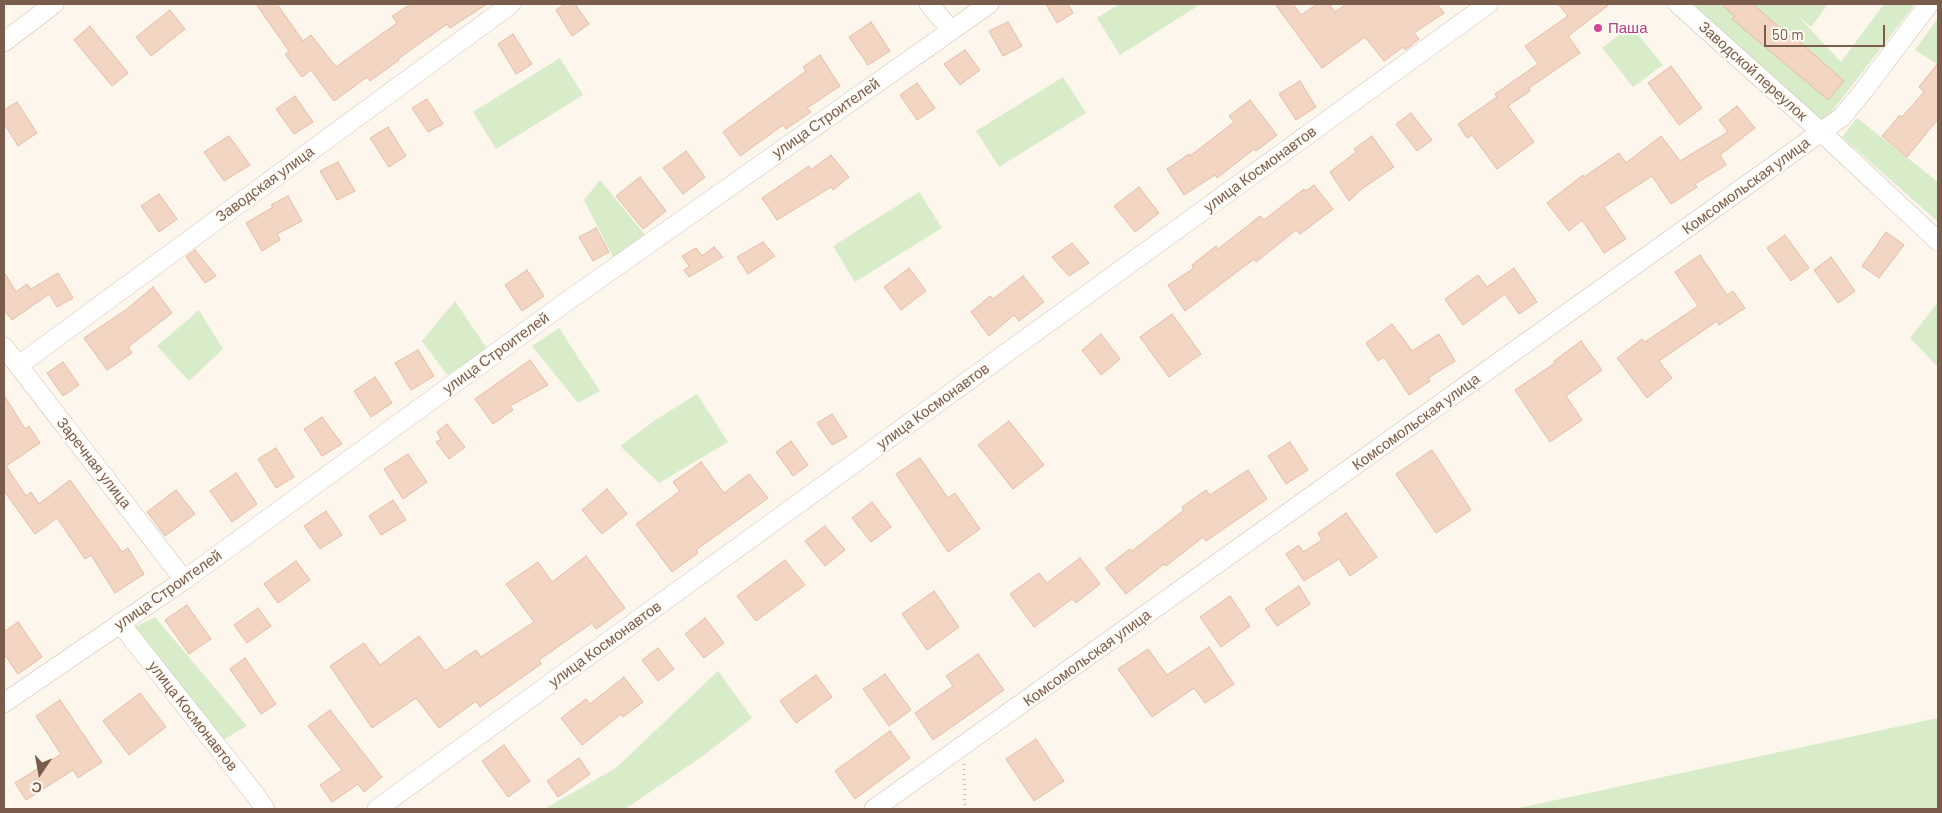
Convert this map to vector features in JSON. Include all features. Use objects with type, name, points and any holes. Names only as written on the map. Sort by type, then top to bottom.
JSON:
[{"type":"street","points":[[4,42],[54,4]]},
{"type":"street","name":"Заводская улица","points":[[19,365],[511,4]]},
{"type":"street","points":[[929,4],[951,30]]},
{"type":"street","name":"улица Строителей","points":[[4,703],[184,580],[574,296],[989,4]]},
{"type":"street","name":"улица Космонавтов","points":[[377,809],[1488,4]]},
{"type":"street","name":"Заводской переулок","points":[[1678,4],[1821,132],[1938,241]]},
{"type":"street","name":"Комсомольская улица","points":[[874,809],[1842,117],[1929,4]]},
{"type":"street","name":"Заречная улица","points":[[4,347],[184,580]]},
{"type":"street","name":"улица Космонавтов","points":[[120,623],[265,809]]},
{"type":"path","points":[[963,746],[965,809]]},
{"type":"green space","points":[[1119,4],[1201,4],[1120,55],[1097,18]]},
{"type":"green space","points":[[1693,4],[1828,4],[1811,27],[1797,15],[1841,62],[1884,4],[1915,4],[1823,123]]},
{"type":"green space","points":[[1938,18],[1938,62],[1937,64],[1915,50]]},
{"type":"green space","points":[[1631,26],[1663,65],[1633,87],[1602,48]]},
{"type":"green space","points":[[560,58],[583,95],[496,149],[473,112]]},
{"type":"green space","points":[[1063,77],[1086,113],[999,167],[976,131]]},
{"type":"green space","points":[[1857,118],[1938,182],[1938,222],[1842,137]]},
{"type":"green space","points":[[600,180],[646,236],[614,259],[584,200]]},
{"type":"green space","points":[[919,192],[942,228],[855,282],[833,246]]},
{"type":"green space","points":[[455,301],[488,350],[447,375],[422,341]]},
{"type":"green space","points":[[1938,302],[1938,367],[1910,338]]},
{"type":"green space","points":[[199,310],[223,349],[189,381],[157,346]]},
{"type":"green space","points":[[559,328],[600,391],[578,403],[532,346]]},
{"type":"green space","points":[[697,394],[728,442],[659,483],[620,446],[657,419]]},
{"type":"green space","points":[[155,617],[247,726],[221,741],[131,629]]},
{"type":"green space","points":[[718,671],[752,718],[700,758],[625,809],[544,809],[616,768]]},
{"type":"green space","points":[[1938,718],[1938,809],[1514,809]]},
{"type":"building","points":[[256,4],[277,4],[303,41],[311,35],[336,67],[397,23],[392,16],[411,4],[487,4],[450,28],[447,24],[370,81],[367,77],[334,101],[311,70],[302,77],[285,54],[289,51]]},
{"type":"building","points":[[565,4],[575,4],[589,24],[572,36],[556,10]]},
{"type":"building","points":[[1046,4],[1068,4],[1073,13],[1057,23]]},
{"type":"building","points":[[1275,4],[1293,4],[1301,15],[1317,4],[1329,4],[1335,12],[1346,4],[1437,4],[1444,13],[1414,33],[1419,39],[1405,50],[1403,47],[1384,61],[1365,37],[1322,68]]},
{"type":"building","points":[[1558,4],[1610,4],[1568,36],[1580,53],[1529,88],[1530,91],[1508,106],[1534,142],[1497,169],[1472,135],[1467,138],[1458,124],[1497,97],[1495,94],[1538,64],[1525,46],[1568,16]]},
{"type":"building","points":[[1721,4],[1753,4],[1790,37],[1792,35],[1844,81],[1828,100],[1732,19],[1735,16]]},
{"type":"building","points":[[170,10],[185,29],[151,56],[136,37]]},
{"type":"building","points":[[871,22],[890,51],[868,65],[849,37]]},
{"type":"building","points":[[1008,22],[1022,46],[1003,56],[989,31]]},
{"type":"building","points":[[90,26],[128,73],[112,86],[74,40]]},
{"type":"building","points":[[513,34],[532,64],[516,74],[498,44]]},
{"type":"building","points":[[965,50],[980,70],[960,85],[944,64]]},
{"type":"building","points":[[820,55],[840,86],[807,108],[811,112],[786,129],[783,125],[740,156],[723,132],[806,71],[803,67]]},
{"type":"building","points":[[1938,63],[1938,119],[1907,157],[1882,136],[1924,92],[1919,87]]},
{"type":"building","points":[[1671,66],[1702,108],[1679,125],[1648,83]]},
{"type":"building","points":[[1300,81],[1316,107],[1296,120],[1279,94]]},
{"type":"building","points":[[917,83],[935,108],[917,120],[900,95]]},
{"type":"building","points":[[295,96],[313,122],[294,134],[276,109]]},
{"type":"building","points":[[427,99],[443,124],[428,132],[412,108]]},
{"type":"building","points":[[1250,100],[1277,135],[1256,151],[1254,149],[1217,178],[1215,175],[1184,195],[1167,169],[1189,154],[1190,156],[1234,122],[1229,116]]},
{"type":"building","points":[[17,102],[37,133],[18,146],[4,123],[4,110]]},
{"type":"building","points":[[1737,106],[1755,128],[1720,155],[1726,165],[1695,184],[1697,187],[1671,204],[1652,176],[1604,207],[1626,239],[1604,253],[1582,220],[1569,231],[1547,203],[1583,175],[1584,177],[1619,153],[1626,163],[1661,136],[1680,161],[1728,132],[1719,120]]},
{"type":"building","points":[[1411,113],[1432,140],[1417,151],[1396,124]]},
{"type":"building","points":[[388,127],[406,156],[389,167],[370,138]]},
{"type":"building","points":[[229,136],[250,165],[224,181],[204,152]]},
{"type":"building","points":[[1372,136],[1394,167],[1363,188],[1349,201],[1330,172],[1356,152],[1354,149]]},
{"type":"building","points":[[686,151],[705,177],[683,194],[663,168]]},
{"type":"building","points":[[831,155],[849,177],[833,190],[831,187],[777,220],[762,198],[809,166],[811,170]]},
{"type":"building","points":[[338,162],[355,191],[337,200],[320,171]]},
{"type":"building","points":[[640,177],[666,211],[643,229],[616,196]]},
{"type":"building","points":[[1314,185],[1333,209],[1300,234],[1296,230],[1256,262],[1254,259],[1185,311],[1168,285],[1194,268],[1192,265],[1216,246],[1218,249],[1260,216],[1264,220],[1304,189],[1306,191]]},
{"type":"building","points":[[1139,187],[1159,213],[1135,232],[1114,206]]},
{"type":"building","points":[[159,194],[177,219],[159,232],[141,206]]},
{"type":"building","points":[[288,196],[302,221],[277,234],[280,240],[262,251],[246,223],[273,207],[271,205]]},
{"type":"building","points":[[596,228],[609,252],[593,261],[579,237]]},
{"type":"building","points":[[1886,232],[1904,245],[1879,278],[1862,266]]},
{"type":"building","points":[[1785,235],[1809,268],[1791,281],[1767,248]]},
{"type":"building","points":[[763,242],[775,256],[748,274],[737,257]]},
{"type":"building","points":[[1072,243],[1089,263],[1069,276],[1052,257]]},
{"type":"building","points":[[714,247],[723,257],[689,277],[684,270],[689,266],[682,256],[696,248],[702,256]]},
{"type":"building","points":[[195,250],[216,276],[205,283],[186,257]]},
{"type":"building","points":[[1700,255],[1727,295],[1733,291],[1745,308],[1719,325],[1717,321],[1659,361],[1672,378],[1647,398],[1617,358],[1642,339],[1645,342],[1698,306],[1675,272]]},
{"type":"building","points":[[1831,257],[1855,291],[1838,303],[1814,270]]},
{"type":"building","points":[[909,268],[926,291],[901,310],[884,287]]},
{"type":"building","points":[[1514,268],[1537,302],[1519,314],[1505,294],[1463,325],[1445,299],[1478,275],[1487,287]]},
{"type":"building","points":[[527,270],[544,296],[522,311],[505,285]]},
{"type":"building","points":[[4,272],[16,292],[27,284],[31,289],[58,273],[73,298],[57,307],[49,294],[12,320],[4,310]]},
{"type":"building","points":[[1023,276],[1044,302],[1019,321],[1014,315],[989,336],[971,312],[990,296],[993,299]]},
{"type":"building","points":[[153,287],[172,313],[128,347],[132,353],[107,370],[84,338],[127,309]]},
{"type":"building","points":[[1172,314],[1201,354],[1169,377],[1140,337]]},
{"type":"building","points":[[1392,324],[1412,351],[1439,334],[1455,361],[1428,378],[1430,381],[1409,395],[1384,357],[1378,361],[1366,343]]},
{"type":"building","points":[[1101,334],[1120,359],[1101,375],[1082,350]]},
{"type":"building","points":[[1581,341],[1602,370],[1566,396],[1582,420],[1550,442],[1515,390],[1555,363],[1554,361]]},
{"type":"building","points":[[418,350],[434,376],[411,390],[395,363]]},
{"type":"building","points":[[530,360],[548,385],[510,406],[513,410],[493,424],[475,399]]},
{"type":"building","points":[[63,362],[79,385],[63,396],[47,373]]},
{"type":"building","points":[[375,377],[392,403],[371,417],[354,391]]},
{"type":"building","points":[[4,395],[25,429],[29,426],[40,443],[6,466],[26,496],[31,492],[39,504],[70,480],[122,552],[128,548],[144,574],[115,593],[91,555],[85,559],[57,518],[35,534],[4,491]]},
{"type":"building","points":[[832,414],[847,437],[832,445],[817,423]]},
{"type":"building","points":[[322,417],[342,444],[322,456],[304,429]]},
{"type":"building","points":[[1009,421],[1044,465],[1013,489],[978,445]]},
{"type":"building","points":[[447,424],[465,447],[449,459],[436,442],[441,439],[437,432]]},
{"type":"building","points":[[791,441],[808,465],[793,476],[776,452]]},
{"type":"building","points":[[1290,442],[1308,470],[1286,484],[1268,456]]},
{"type":"building","points":[[276,448],[294,477],[276,488],[258,459]]},
{"type":"building","points":[[1432,450],[1471,510],[1436,533],[1396,474]]},
{"type":"building","points":[[408,454],[427,482],[403,499],[384,469]]},
{"type":"building","points":[[920,458],[948,498],[955,493],[980,529],[948,552],[896,474]]},
{"type":"building","points":[[701,462],[724,493],[749,474],[768,498],[696,550],[698,553],[672,572],[636,524],[680,491],[673,482]]},
{"type":"building","points":[[1248,470],[1267,499],[1206,541],[1203,537],[1166,566],[1164,564],[1126,594],[1105,568],[1130,549],[1132,551],[1184,510],[1182,507],[1206,490],[1210,495]]},
{"type":"building","points":[[236,473],[257,504],[232,522],[210,491]]},
{"type":"building","points":[[607,489],[627,514],[602,534],[582,510]]},
{"type":"building","points":[[176,490],[195,514],[165,536],[147,512]]},
{"type":"building","points":[[393,500],[406,520],[381,535],[369,516]]},
{"type":"building","points":[[872,502],[891,527],[871,542],[852,518]]},
{"type":"building","points":[[326,511],[342,535],[320,549],[304,526]]},
{"type":"building","points":[[1346,513],[1377,557],[1350,576],[1339,559],[1304,581],[1286,554],[1299,545],[1303,552],[1322,540],[1318,533]]},
{"type":"building","points":[[825,526],[845,550],[825,566],[805,541]]},
{"type":"building","points":[[586,556],[625,608],[596,629],[592,623],[539,660],[541,664],[480,707],[476,701],[439,728],[416,698],[372,728],[330,666],[364,643],[380,665],[419,636],[445,671],[476,650],[481,657],[534,622],[506,584],[538,562],[552,582]]},
{"type":"building","points":[[1080,558],[1100,584],[1076,603],[1072,599],[1034,627],[1010,594],[1039,573],[1047,583]]},
{"type":"building","points":[[785,560],[805,585],[756,621],[737,596]]},
{"type":"building","points":[[296,561],[310,580],[278,603],[264,584]]},
{"type":"building","points":[[1299,586],[1310,604],[1277,626],[1265,609]]},
{"type":"building","points":[[934,591],[959,627],[927,650],[902,614]]},
{"type":"building","points":[[1230,596],[1250,626],[1221,647],[1200,617]]},
{"type":"building","points":[[187,605],[211,639],[189,654],[165,620]]},
{"type":"building","points":[[258,608],[271,626],[247,643],[234,625]]},
{"type":"building","points":[[705,618],[724,643],[704,658],[685,634]]},
{"type":"building","points":[[18,622],[42,657],[18,674],[4,654],[4,632]]},
{"type":"building","points":[[1209,647],[1234,684],[1205,703],[1194,688],[1152,717],[1118,669],[1148,649],[1167,675]]},
{"type":"building","points":[[658,648],[674,669],[658,681],[642,660]]},
{"type":"building","points":[[978,654],[1004,690],[933,740],[915,713],[953,686],[946,676]]},
{"type":"building","points":[[245,658],[276,704],[261,714],[230,669]]},
{"type":"building","points":[[885,674],[911,710],[889,726],[863,689]]},
{"type":"building","points":[[816,675],[832,697],[796,723],[780,701]]},
{"type":"building","points":[[624,677],[643,702],[623,717],[621,714],[582,745],[561,718],[586,699],[590,704]]},
{"type":"building","points":[[140,693],[166,727],[129,755],[103,721]]},
{"type":"building","points":[[60,700],[102,762],[78,778],[73,770],[26,800],[15,783],[61,754],[36,716]]},
{"type":"building","points":[[330,710],[382,777],[364,792],[358,784],[332,802],[320,785],[342,770],[308,726]]},
{"type":"building","points":[[890,731],[910,758],[855,799],[835,771]]},
{"type":"building","points":[[1036,739],[1064,781],[1034,801],[1006,759]]},
{"type":"building","points":[[504,745],[530,781],[508,797],[482,761]]},
{"type":"building","points":[[579,758],[590,774],[558,797],[547,781]]},
{"type":"place","name":"Паша","points":[[1598,28]]}]
